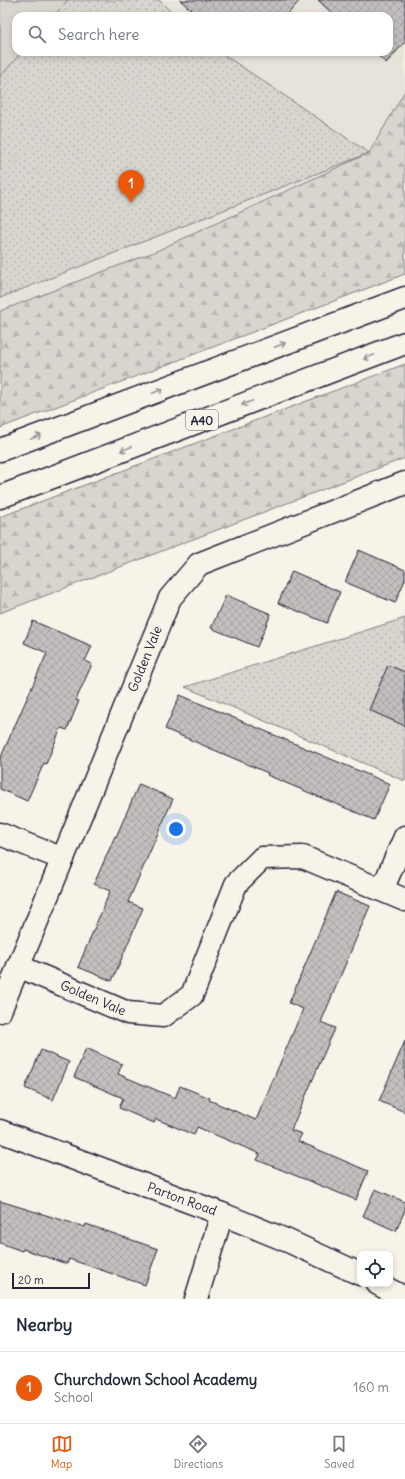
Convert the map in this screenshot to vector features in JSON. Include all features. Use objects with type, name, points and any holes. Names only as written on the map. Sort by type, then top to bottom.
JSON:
[{"type":"main road","points":[[0,450],[405,298]]},
{"type":"main road","name":"A40","points":[[0,497],[405,343]]},
{"type":"main road","name":"Golden Vale","points":[[0,1011],[170,598],[199,564],[405,483]]},
{"type":"main road","points":[[0,834],[63,859]]},
{"type":"main road","points":[[382,890],[405,837]]},
{"type":"main road","name":"Golden Vale","points":[[18,966],[128,1013],[163,1016],[192,995],[236,884],[262,858],[303,857],[405,900]]},
{"type":"main road","name":"Parton Road","points":[[0,1131],[222,1214],[288,1241],[357,1273]]},
{"type":"main road","points":[[196,1299],[222,1214]]},
{"type":"main road","points":[[384,1287],[405,1298]]},
{"type":"shaded area","points":[[0,0],[405,0],[405,91],[369,153],[154,252],[0,311]]},
{"type":"green space","points":[[0,0],[159,0],[171,12],[12,12],[12,56],[226,56],[369,153],[0,298]]},
{"type":"green space","points":[[0,0],[68,0],[58,12],[12,12],[12,56],[18,56],[0,77]]},
{"type":"green space","points":[[405,91],[405,274],[0,428],[0,311],[154,252],[369,153]]},
{"type":"green space","points":[[405,364],[405,458],[0,613],[0,517]]},
{"type":"green space","points":[[405,618],[405,781],[185,687]]},
{"type":"building","points":[[180,0],[300,0],[290,12],[194,12]]},
{"type":"building","points":[[318,0],[405,0],[405,42],[393,55],[393,12],[331,12]]},
{"type":"building","points":[[378,56],[392,56],[386,63]]},
{"type":"building","points":[[359,550],[405,570],[405,580],[395,603],[345,582]]},
{"type":"building","points":[[292,571],[340,592],[327,623],[278,603]]},
{"type":"building","points":[[226,595],[271,614],[257,647],[211,628]]},
{"type":"building","points":[[33,621],[92,646],[85,661],[92,664],[76,700],[79,701],[67,730],[61,728],[46,764],[44,763],[27,801],[0,789],[0,759],[47,653],[24,643]]},
{"type":"building","points":[[388,665],[405,672],[405,726],[369,710]]},
{"type":"building","points":[[180,695],[390,784],[374,820],[267,775],[268,773],[165,729]]},
{"type":"building","points":[[139,784],[173,799],[128,902],[143,908],[112,981],[78,967],[110,891],[94,884]]},
{"type":"building","points":[[336,892],[370,906],[321,1022],[335,1028],[291,1130],[302,1134],[298,1141],[368,1171],[356,1200],[257,1160],[260,1154],[197,1127],[194,1135],[156,1119],[154,1123],[119,1108],[123,1098],[74,1077],[86,1048],[122,1064],[118,1074],[175,1098],[180,1086],[210,1098],[209,1100],[256,1120],[303,1009],[289,1003]]},
{"type":"building","points":[[405,1041],[405,1112],[379,1101]]},
{"type":"building","points":[[41,1050],[69,1062],[53,1100],[25,1088]]},
{"type":"building","points":[[375,1189],[405,1202],[405,1210],[396,1231],[363,1216]]},
{"type":"building","points":[[0,1201],[85,1227],[86,1224],[158,1249],[145,1285],[69,1259],[67,1264],[0,1243]]},
{"type":"place","name":"Churchdown School Academy","points":[[131,203]]}]
